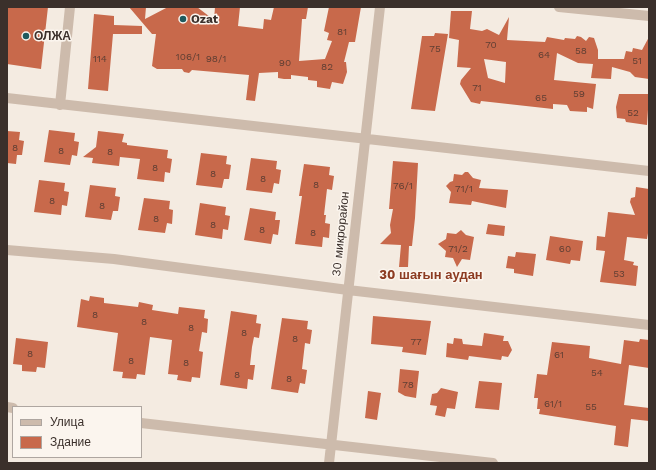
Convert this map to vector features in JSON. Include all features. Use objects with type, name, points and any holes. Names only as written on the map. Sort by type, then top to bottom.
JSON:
[{"type":"street","points":[[60,105],[70,7]]},
{"type":"street","name":"30 микрорайон","points":[[329,463],[380,7]]},
{"type":"street","points":[[559,7],[649,16]]},
{"type":"street","points":[[7,98],[365,140],[649,171]]},
{"type":"street","points":[[7,250],[114,259],[348,290],[649,326]]},
{"type":"street","points":[[142,423],[493,463]]},
{"type":"building","name":"ОЛЖА","points":[[7,7],[48,7],[41,69],[7,64]]},
{"type":"building","points":[[129,7],[146,7],[145,19],[168,7],[197,7],[214,20],[215,7],[240,7],[238,26],[263,29],[264,19],[271,20],[274,7],[308,7],[306,19],[302,19],[299,61],[325,59],[332,41],[327,40],[329,33],[324,31],[329,7],[361,7],[355,42],[349,42],[344,62],[346,62],[347,72],[343,84],[332,82],[330,89],[317,87],[317,81],[308,80],[308,77],[291,75],[291,79],[284,79],[278,78],[278,72],[259,73],[255,101],[246,100],[249,75],[192,70],[189,73],[184,72],[182,69],[157,69],[152,66],[156,34],[152,34]]},
{"type":"building","points":[[451,11],[472,11],[470,29],[482,31],[487,29],[499,35],[509,17],[507,40],[545,42],[547,37],[564,40],[565,38],[575,39],[577,36],[586,41],[589,37],[594,38],[598,50],[598,59],[624,59],[626,51],[632,52],[633,48],[642,50],[649,37],[649,79],[635,77],[630,72],[612,67],[611,79],[591,78],[593,64],[578,63],[557,53],[554,80],[596,84],[593,109],[587,107],[587,112],[570,111],[567,105],[553,104],[553,109],[481,101],[480,104],[471,102],[460,84],[461,80],[471,68],[457,67],[459,40],[449,38]],"holes":[[[484,59],[506,62],[505,83],[488,78]]]},
{"type":"building","points":[[94,14],[114,16],[114,25],[142,26],[142,34],[113,34],[108,91],[88,89]]},
{"type":"building","points":[[435,33],[448,34],[435,111],[411,109],[422,36],[434,36]]},
{"type":"building","points":[[619,94],[649,94],[647,125],[626,122],[625,119],[617,118],[616,107]]},
{"type":"building","points":[[49,130],[75,133],[74,141],[79,142],[77,156],[72,155],[70,165],[44,162]]},
{"type":"building","points":[[7,131],[20,132],[19,140],[24,141],[22,155],[17,155],[16,164],[7,163]]},
{"type":"building","points":[[98,131],[124,134],[122,142],[127,143],[127,145],[168,150],[167,158],[172,159],[170,173],[165,172],[164,182],[137,179],[140,159],[120,157],[119,166],[92,163],[93,158],[83,157],[96,147]]},
{"type":"building","points":[[201,153],[227,156],[226,164],[231,165],[229,179],[224,179],[222,188],[196,185]]},
{"type":"building","points":[[251,158],[277,161],[276,169],[281,170],[279,184],[274,183],[272,193],[246,190]]},
{"type":"building","points":[[393,161],[418,163],[415,218],[412,246],[409,246],[408,267],[399,267],[401,245],[380,244],[391,233],[390,225],[393,209],[389,209]]},
{"type":"building","points":[[304,164],[330,167],[329,175],[334,176],[332,190],[327,189],[324,215],[326,215],[325,223],[330,224],[329,238],[323,237],[322,247],[295,244],[302,196],[299,196]]},
{"type":"building","points":[[465,172],[468,172],[473,178],[481,180],[479,188],[508,190],[506,208],[472,201],[471,205],[449,203],[451,192],[446,186],[453,181],[454,174],[462,175]]},
{"type":"building","points":[[39,180],[65,183],[64,191],[69,192],[67,206],[62,205],[61,215],[34,212]]},
{"type":"building","points":[[90,185],[116,188],[115,196],[120,197],[118,211],[113,211],[111,220],[85,217]]},
{"type":"building","points":[[636,187],[649,189],[649,227],[647,239],[627,237],[624,260],[634,262],[633,265],[638,266],[636,286],[600,282],[605,251],[596,250],[597,236],[605,237],[608,212],[635,215],[630,202],[631,198],[635,197]]},
{"type":"building","points":[[144,198],[170,201],[169,209],[173,210],[172,224],[167,223],[165,233],[138,230]]},
{"type":"building","points":[[200,203],[226,207],[225,215],[230,216],[228,230],[223,229],[222,239],[195,235]]},
{"type":"building","points":[[250,208],[276,212],[275,220],[280,220],[278,235],[273,234],[271,244],[244,240]]},
{"type":"building","points":[[488,224],[505,226],[504,236],[486,234]]},
{"type":"building","points":[[461,230],[466,235],[474,237],[470,260],[462,259],[457,267],[453,258],[445,257],[446,251],[438,244],[446,239],[447,233],[456,234]]},
{"type":"building","points":[[550,236],[583,241],[580,261],[571,260],[570,264],[546,260]]},
{"type":"building","points":[[516,252],[536,254],[533,276],[514,273],[514,269],[506,268],[508,256],[515,257]]},
{"type":"building","points":[[90,296],[104,298],[104,303],[138,307],[139,302],[153,305],[152,310],[178,314],[179,307],[205,310],[204,318],[208,319],[207,333],[202,332],[199,351],[203,352],[200,378],[192,377],[191,382],[177,380],[178,375],[168,374],[172,340],[150,337],[145,375],[137,374],[136,379],[122,378],[123,372],[113,371],[118,333],[77,327],[81,299],[89,301]]},
{"type":"building","points":[[231,311],[257,315],[256,323],[261,324],[259,338],[254,337],[250,365],[255,365],[253,380],[248,379],[247,389],[220,385]]},
{"type":"building","points":[[373,316],[431,321],[426,355],[402,352],[403,347],[371,344]]},
{"type":"building","points":[[282,318],[308,321],[307,329],[312,330],[310,344],[305,343],[302,369],[307,370],[305,384],[300,383],[298,393],[271,389]]},
{"type":"building","points":[[484,333],[504,336],[503,341],[508,341],[512,350],[508,357],[502,356],[501,360],[469,356],[468,360],[446,357],[447,343],[453,344],[454,338],[462,339],[463,344],[482,346]]},
{"type":"building","points":[[16,338],[48,342],[45,368],[37,367],[36,372],[22,371],[22,365],[13,364]]},
{"type":"building","points":[[640,339],[649,340],[649,368],[629,365],[624,405],[649,408],[649,421],[631,419],[628,447],[614,445],[616,426],[539,414],[540,409],[537,409],[538,398],[534,398],[537,374],[547,375],[552,342],[590,346],[589,358],[621,364],[624,340],[639,342]]},
{"type":"building","points":[[400,369],[419,371],[416,398],[405,396],[398,392]]},
{"type":"building","points":[[479,381],[502,383],[499,410],[475,408]]},
{"type":"building","points":[[441,388],[458,392],[455,409],[447,408],[445,417],[435,415],[437,406],[430,405],[432,394],[437,393]]},
{"type":"building","points":[[368,391],[381,393],[377,420],[365,418]]},
{"type":"place","name":"Ozat","points":[[183,19]]},
{"type":"place","name":"ОЛЖА","points":[[26,36]]},
{"type":"district","name":"30 шағын аудан","points":[[431,275]]}]
